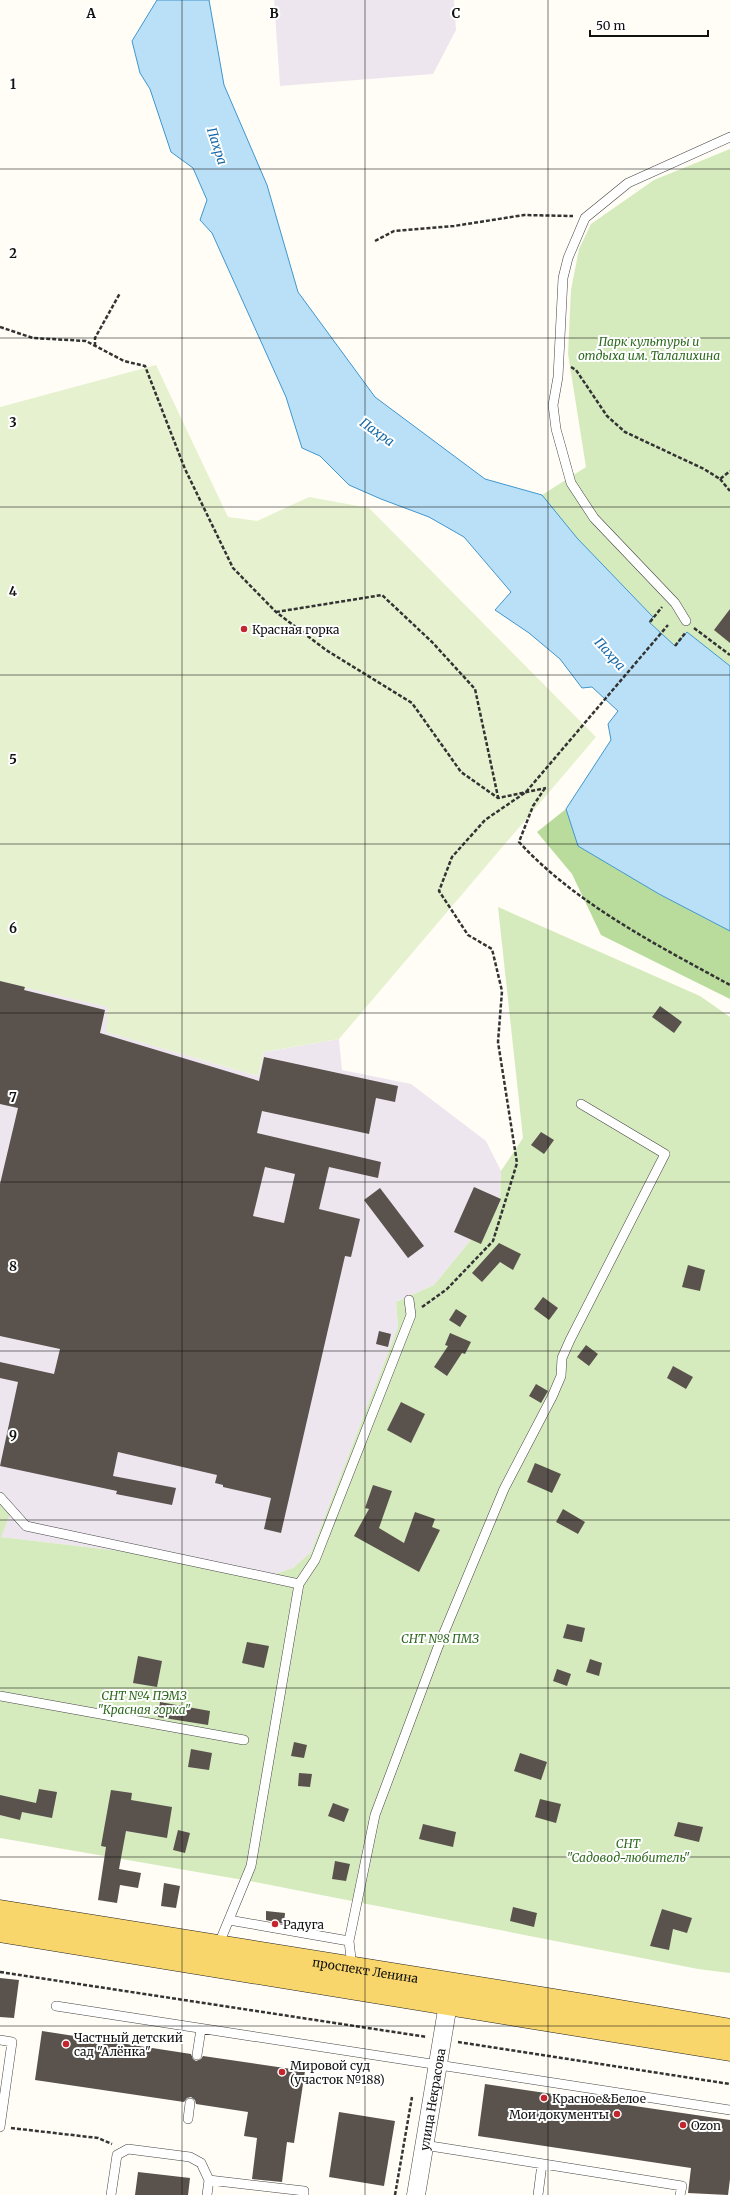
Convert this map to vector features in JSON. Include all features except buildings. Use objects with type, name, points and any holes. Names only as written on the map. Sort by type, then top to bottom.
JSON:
[{"type":"main road","name":"проспект Ленина","points":[[0,1911],[591,2006],[730,2030]]},
{"type":"main road","name":"проспект Ленина","points":[[0,1930],[730,2050]]},
{"type":"street","name":"улица Некрасова","points":[[416,2195],[448,2004]]},
{"type":"lane","points":[[686,621],[675,603],[594,518],[571,483],[556,429],[553,405],[558,377],[563,278],[568,258],[585,218],[628,183],[730,138]]},
{"type":"lane","points":[[352,1968],[349,1942],[375,1815],[438,1647],[504,1489],[552,1397],[561,1376],[562,1358],[570,1340],[665,1154],[581,1104]]},
{"type":"lane","points":[[218,1946],[251,1866],[299,1584],[315,1560],[411,1315],[409,1300]]},
{"type":"lane","points":[[0,1497],[26,1526],[299,1584]]},
{"type":"lane","points":[[0,1696],[244,1740]]},
{"type":"lane","points":[[229,1920],[349,1942]]},
{"type":"lane","points":[[56,2006],[730,2110]]},
{"type":"lane","points":[[198,2055],[202,2029]]},
{"type":"lane","points":[[0,2040],[12,2042],[0,2127]]},
{"type":"lane","points":[[188,2119],[190,2103]]},
{"type":"lane","points":[[424,2146],[682,2186],[680,2195]]},
{"type":"lane","points":[[111,2195],[117,2155],[128,2149],[190,2157],[201,2163],[209,2180],[207,2195]]},
{"type":"lane","points":[[538,2195],[542,2164]]},
{"type":"lane","points":[[209,2180],[304,2193]]},
{"type":"path","points":[[375,242],[394,231],[454,226],[524,215],[560,215],[585,218]]},
{"type":"path","points":[[95,346],[95,338],[120,294]]},
{"type":"path","points":[[0,327],[33,338],[86,341],[124,361],[145,366],[185,468],[232,568],[276,612],[326,650],[412,703],[461,772],[498,798],[546,788],[533,806],[519,842],[540,864],[598,907],[666,950],[730,985]]},
{"type":"path","points":[[558,377],[565,369],[571,367],[576,370],[607,416],[625,432],[704,469],[720,479],[730,491]]},
{"type":"path","points":[[720,479],[730,472]]},
{"type":"path","points":[[276,612],[382,595],[432,642],[475,689],[498,798]]},
{"type":"path","points":[[650,622],[663,606]]},
{"type":"path","points":[[686,621],[730,655]]},
{"type":"path","points":[[411,1315],[447,1289],[493,1242],[517,1164],[498,1042],[502,991],[492,949],[468,935],[439,891],[452,857],[485,820],[526,792],[668,625]]},
{"type":"path","points":[[675,646],[688,630]]},
{"type":"path","points":[[0,1972],[730,2084]]},
{"type":"path","points":[[395,2195],[412,2097]]},
{"type":"path","points":[[0,2127],[98,2138],[128,2149]]},
{"type":"shaded area","points":[[274,0],[454,0],[456,30],[433,74],[280,86]]},
{"type":"shaded area","points":[[26,987],[109,1007],[107,1032],[258,1076],[264,1052],[339,1039],[342,1070],[411,1084],[486,1141],[501,1171],[500,1204],[434,1285],[396,1302],[398,1327],[311,1552],[293,1568],[269,1576],[145,1554],[0,1537],[12,1509],[0,1498],[0,1006]]},
{"type":"green space","name":"Парк культуры и отдыха им. Талалихина","points":[[730,149],[730,666],[687,632],[675,646],[649,622],[653,617],[576,538],[542,495],[586,467],[568,354],[571,290],[579,249],[591,224],[654,180]]},
{"type":"green space","name":"Красная горка","points":[[156,365],[228,517],[257,521],[309,497],[369,508],[596,737],[339,1039],[264,1052],[258,1076],[106,1032],[108,1007],[26,988],[20,1010],[0,1006],[0,407]]},
{"type":"green space","points":[[566,809],[578,846],[659,894],[730,931],[730,999],[601,935],[572,874],[537,832]]},
{"type":"green space","points":[[498,907],[700,996],[730,1017],[730,1973],[698,1969],[255,1882],[0,1838],[0,1498],[12,1509],[1,1537],[145,1554],[269,1576],[293,1568],[311,1552],[398,1327],[396,1302],[434,1285],[500,1204],[501,1171],[523,1138]]},
{"type":"water","name":"Пахра","points":[[157,0],[209,0],[224,85],[267,185],[298,292],[375,397],[485,479],[542,495],[577,538],[653,617],[649,622],[675,646],[687,632],[730,666],[730,931],[659,894],[578,846],[566,809],[611,740],[608,724],[618,711],[592,687],[582,688],[560,659],[529,633],[495,610],[511,592],[464,537],[429,517],[349,485],[320,456],[302,448],[286,397],[212,233],[200,220],[207,200],[193,168],[171,152],[150,89],[140,73],[132,41]]},
{"type":"place","name":"Красная горка","points":[[244,629]]},
{"type":"place","name":"Радуга","points":[[275,1924]]},
{"type":"place","name":"Частный детский сад \"Алёнка\"","points":[[66,2044]]},
{"type":"place","name":"Мировой суд (участок №188)","points":[[282,2072]]},
{"type":"place","name":"Красное&Белое","points":[[544,2098]]},
{"type":"place","name":"Мои документы","points":[[617,2114]]},
{"type":"place","name":"Ozon","points":[[683,2125]]},
{"type":"park label","name":"СНТ №8 ПМЗ","points":[[440,1638]]},
{"type":"park label","name":"СНТ №4 ПЭМЗ \"Красная горка\"","points":[[144,1702]]},
{"type":"park label","name":"СНТ \"Садовод-любитель\"","points":[[628,1850]]}]
